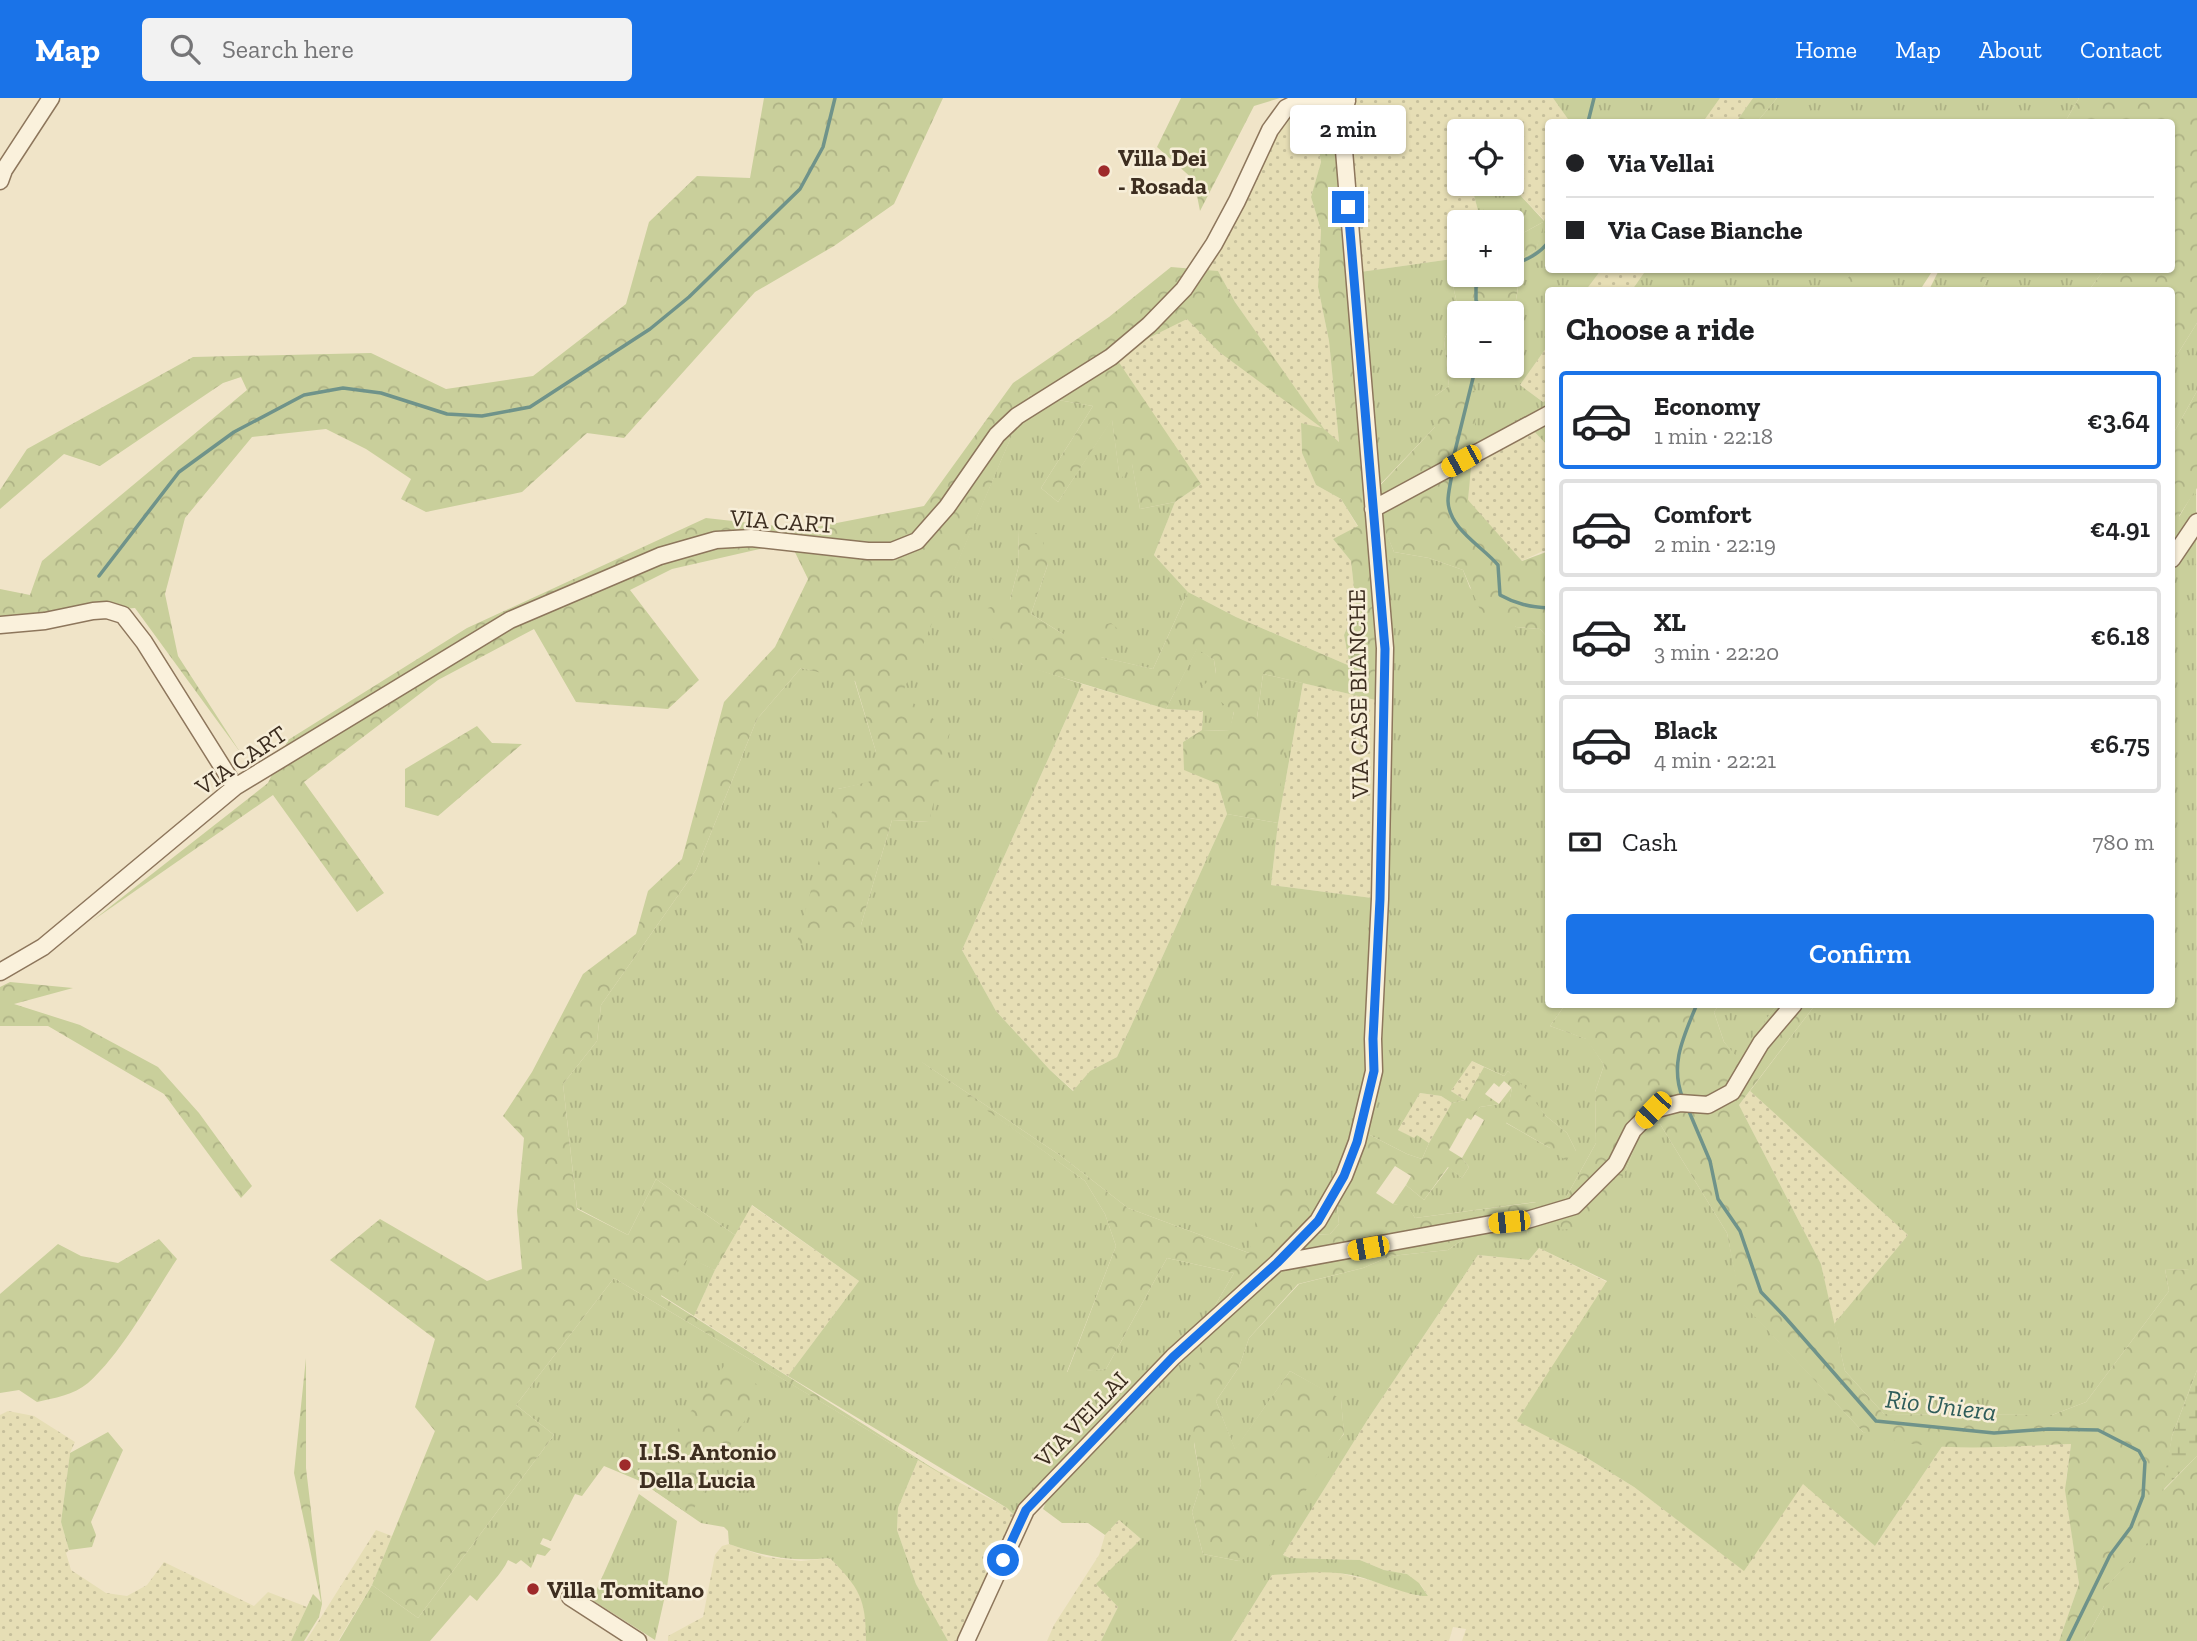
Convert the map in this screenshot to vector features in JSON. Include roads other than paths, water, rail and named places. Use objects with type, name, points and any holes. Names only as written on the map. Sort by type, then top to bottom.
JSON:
[{"type":"street","points":[[0,181],[4,170],[51,98]]},
{"type":"street","name":"VIA CART","points":[[0,972],[43,947],[235,787],[510,620],[660,556],[716,540],[764,539],[868,551],[892,551],[917,541],[947,507],[997,435],[1017,416],[1111,356],[1149,325],[1184,289],[1214,244],[1270,130],[1286,108],[1312,98],[1347,99]]},
{"type":"street","name":"VIA CASE BIANCHE","points":[[1277,1263],[1318,1221],[1344,1176],[1357,1142],[1374,1071],[1385,649],[1342,126],[1347,99]]},
{"type":"street","points":[[1373,509],[1545,416]]},
{"type":"street","points":[[2175,555],[2197,522]]},
{"type":"street","points":[[0,625],[45,621],[93,611],[107,610],[123,615],[144,642],[235,787]]},
{"type":"street","points":[[1277,1263],[1490,1224],[1527,1220],[1574,1206],[1616,1164],[1633,1130],[1653,1110],[1687,1103],[1708,1105],[1732,1092],[1761,1044],[1791,1008]]},
{"type":"street","name":"VIA VELLAI","points":[[966,1641],[1026,1510],[1173,1357],[1277,1263]]},
{"type":"street","points":[[570,1597],[638,1641]]},
{"type":"waterway","points":[[99,576],[179,472],[234,432],[304,395],[343,388],[381,393],[447,414],[482,416],[530,407],[650,329],[689,297],[800,189],[823,147],[835,98]]},
{"type":"waterway","name":"Rio Uniera","points":[[1589,119],[1594,98]]},
{"type":"waterway","name":"Rio Uniera","points":[[1524,260],[1545,246]]},
{"type":"waterway","name":"Rio Uniera","points":[[1476,287],[1477,301]]},
{"type":"waterway","name":"Rio Uniera","points":[[1453,459],[1473,378]]},
{"type":"waterway","name":"Rio Uniera","points":[[1452,473],[1448,498],[1450,511],[1460,529],[1498,565],[1500,595],[1512,601],[1545,608]]},
{"type":"waterway","name":"Rio Uniera","points":[[1683,1099],[1677,1074],[1678,1062],[1683,1039],[1695,1008]]},
{"type":"waterway","name":"Rio Uniera","points":[[1688,1109],[1710,1161],[1718,1199],[1740,1231],[1761,1292],[1876,1421],[1994,1433],[2048,1429],[2098,1430],[2139,1451],[2145,1462],[2143,1496],[2131,1527],[2110,1555],[2068,1641]]},
{"type":"place","name":"Villa Dei - Rosada","points":[[1104,171]]},
{"type":"place","name":"I.I.S. Antonio Della Lucia","points":[[625,1465]]},
{"type":"place","name":"Villa Tomitano","points":[[533,1589]]}]
